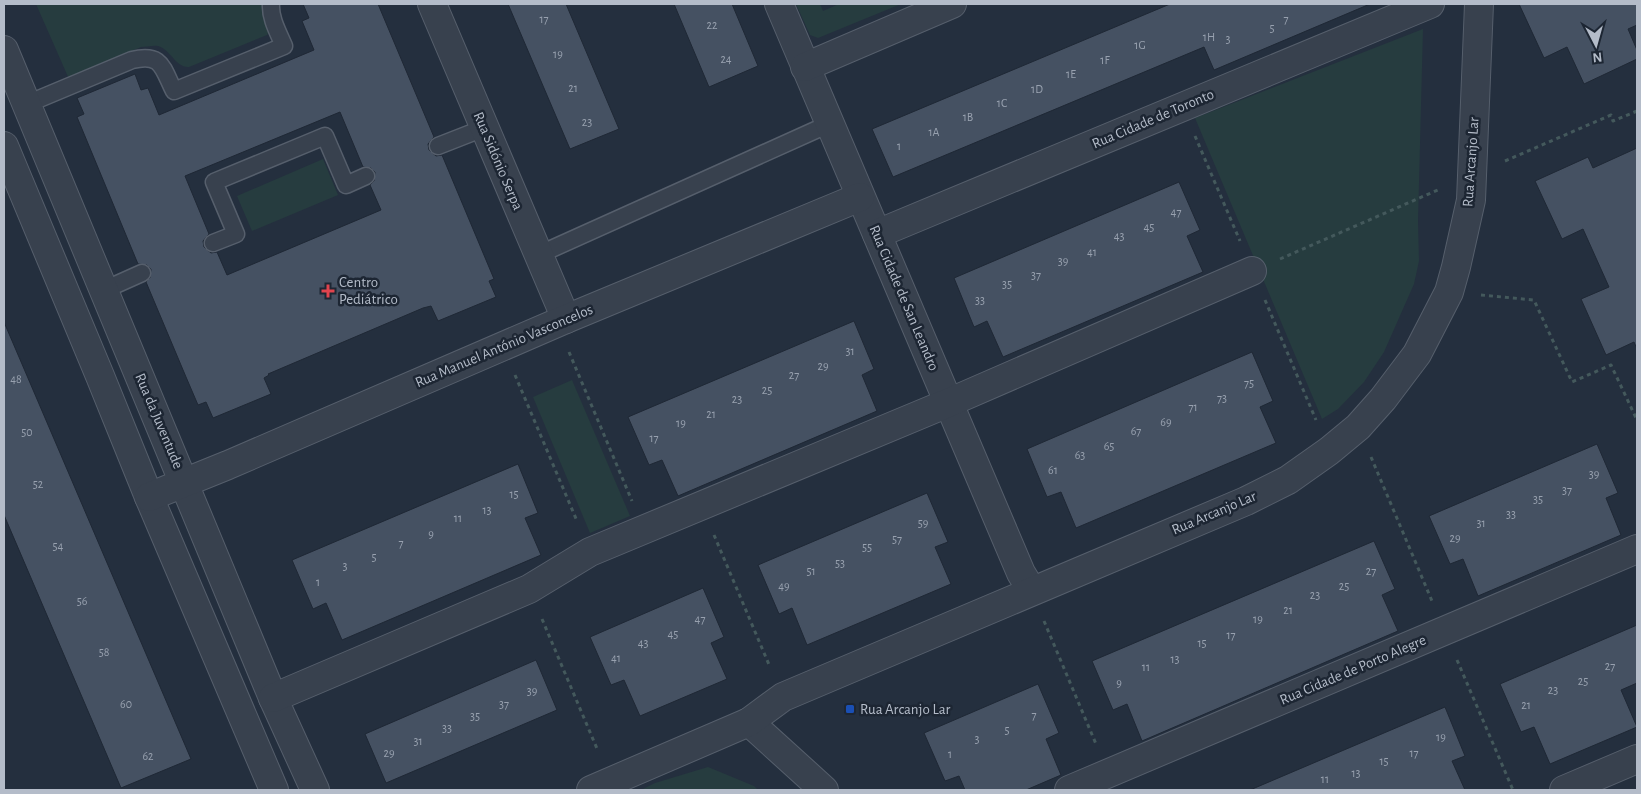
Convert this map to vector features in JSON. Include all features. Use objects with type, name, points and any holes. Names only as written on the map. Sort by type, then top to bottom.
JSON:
[{"type":"street","name":"Rua Sidónio Serpa","points":[[432,4],[538,255],[561,321]]},
{"type":"street","name":"Rua Cidade de San Leandro","points":[[779,4],[1021,573],[1032,591]]},
{"type":"street","points":[[805,67],[952,4]]},
{"type":"street","name":"Rua Cidade de Toronto","points":[[876,234],[1430,4]]},
{"type":"street","name":"Rua Arcanjo Lar","points":[[601,786],[749,722],[783,697],[1246,501],[1288,480],[1329,451],[1358,427],[1383,399],[1417,354],[1448,292],[1456,267],[1471,200],[1479,4]]},
{"type":"street","name":"Rua da Juventude","points":[[4,50],[273,698],[315,790]]},
{"type":"street","points":[[4,146],[97,367],[149,497],[274,790]]},
{"type":"street","name":"Rua Manuel António Vasconcelos","points":[[149,497],[860,196]]},
{"type":"street","points":[[273,698],[529,589],[590,552],[948,402],[1252,271]]},
{"type":"street","name":"Rua Cidade de Porto Alegre","points":[[1069,790],[1637,549]]},
{"type":"street","points":[[749,722],[824,790]]},
{"type":"street","points":[[1564,790],[1637,759]]},
{"type":"lane","points":[[27,104],[132,60],[145,57],[156,60],[162,67],[174,91],[284,46],[270,11],[271,4]]},
{"type":"lane","points":[[538,255],[829,124]]},
{"type":"lane","points":[[438,146],[484,128]]},
{"type":"lane","points":[[213,243],[236,234],[214,182],[325,136],[346,185],[366,176]]},
{"type":"lane","points":[[104,290],[142,273]]},
{"type":"path","points":[[1252,271],[1611,115],[1613,121],[1637,111]]},
{"type":"path","points":[[1448,292],[1534,300],[1572,382],[1611,365],[1637,420]]},
{"type":"path","points":[[561,321],[644,529]]},
{"type":"path","points":[[503,346],[590,552]]},
{"type":"path","points":[[1358,427],[1513,790]]},
{"type":"path","points":[[702,506],[783,697]]},
{"type":"path","points":[[529,589],[601,786]]},
{"type":"path","points":[[1032,591],[1108,774]]},
{"type":"green space","points":[[36,4],[263,4],[270,30],[267,35],[189,67],[180,65],[158,46],[141,47],[69,79]]},
{"type":"green space","points":[[796,4],[820,4],[823,11],[839,4],[901,4],[818,38],[810,35]]},
{"type":"green space","points":[[1423,29],[1418,221],[1419,261],[1414,284],[1384,352],[1364,382],[1338,409],[1322,419],[1195,118]]},
{"type":"green space","points":[[323,159],[338,195],[252,231],[237,196]]},
{"type":"green space","points":[[572,380],[630,516],[590,533],[533,397]]},
{"type":"green space","points":[[708,767],[754,786],[758,790],[641,790],[655,783]]},
{"type":"building","points":[[303,4],[378,4],[434,137],[428,144],[429,150],[436,156],[442,155],[494,279],[489,281],[496,297],[438,321],[431,306],[423,308],[268,374],[264,378],[271,394],[213,418],[206,402],[198,405],[186,377],[146,282],[150,278],[151,269],[147,265],[138,264],[77,117],[84,114],[77,98],[135,74],[141,90],[148,88],[159,115],[314,50],[302,21],[309,18]],"holes":[[[340,112],[363,167],[371,168],[375,172],[374,181],[370,185],[381,210],[227,275],[217,252],[211,253],[204,247],[203,241],[209,234],[185,176]]]},
{"type":"building","points":[[508,4],[566,4],[619,129],[570,149]]},
{"type":"building","points":[[674,4],[732,4],[758,66],[709,87]]},
{"type":"building","points":[[1170,4],[1370,4],[1214,70],[1204,47],[893,177],[872,129]]},
{"type":"building","points":[[1519,4],[1637,4],[1637,25],[1628,29],[1637,50],[1637,59],[1584,84],[1567,47],[1544,58]]},
{"type":"building","points":[[1637,148],[1637,349],[1634,342],[1606,355],[1581,299],[1609,287],[1583,229],[1562,239],[1535,181],[1588,157],[1593,168]]},
{"type":"building","points":[[1179,182],[1200,230],[1187,236],[1203,272],[1003,357],[987,321],[974,327],[954,278]]},
{"type":"building","points":[[854,321],[874,369],[862,375],[877,411],[678,496],[662,460],[649,465],[628,417]]},
{"type":"building","points":[[4,322],[191,759],[121,788],[4,515]]},
{"type":"building","points":[[1252,352],[1273,401],[1260,407],[1276,443],[1076,528],[1061,492],[1047,497],[1027,449]]},
{"type":"building","points":[[1597,444],[1618,493],[1606,498],[1621,535],[1478,596],[1463,559],[1450,564],[1429,516]]},
{"type":"building","points":[[518,464],[538,513],[525,518],[541,555],[342,640],[326,603],[313,609],[292,560]]},
{"type":"building","points":[[927,493],[948,542],[935,547],[951,584],[807,645],[792,608],[779,614],[758,565]]},
{"type":"building","points":[[1374,541],[1395,589],[1382,595],[1398,631],[1142,741],[1127,704],[1113,710],[1092,661]]},
{"type":"building","points":[[703,588],[724,637],[711,643],[727,679],[640,716],[624,680],[611,685],[590,637]]},
{"type":"building","points":[[1637,625],[1637,683],[1621,690],[1637,727],[1550,764],[1534,727],[1521,732],[1500,684]]},
{"type":"building","points":[[536,660],[557,710],[386,783],[365,734]]},
{"type":"building","points":[[1038,684],[1059,733],[1046,739],[1061,775],[1026,790],[965,790],[959,776],[945,781],[924,733]]},
{"type":"building","points":[[1445,707],[1465,756],[1452,761],[1465,790],[1250,790]]},
{"type":"place","name":"Centro Pediátrico","points":[[328,291]]},
{"type":"place","name":"Rua Arcanjo Lar","points":[[850,709]]}]
